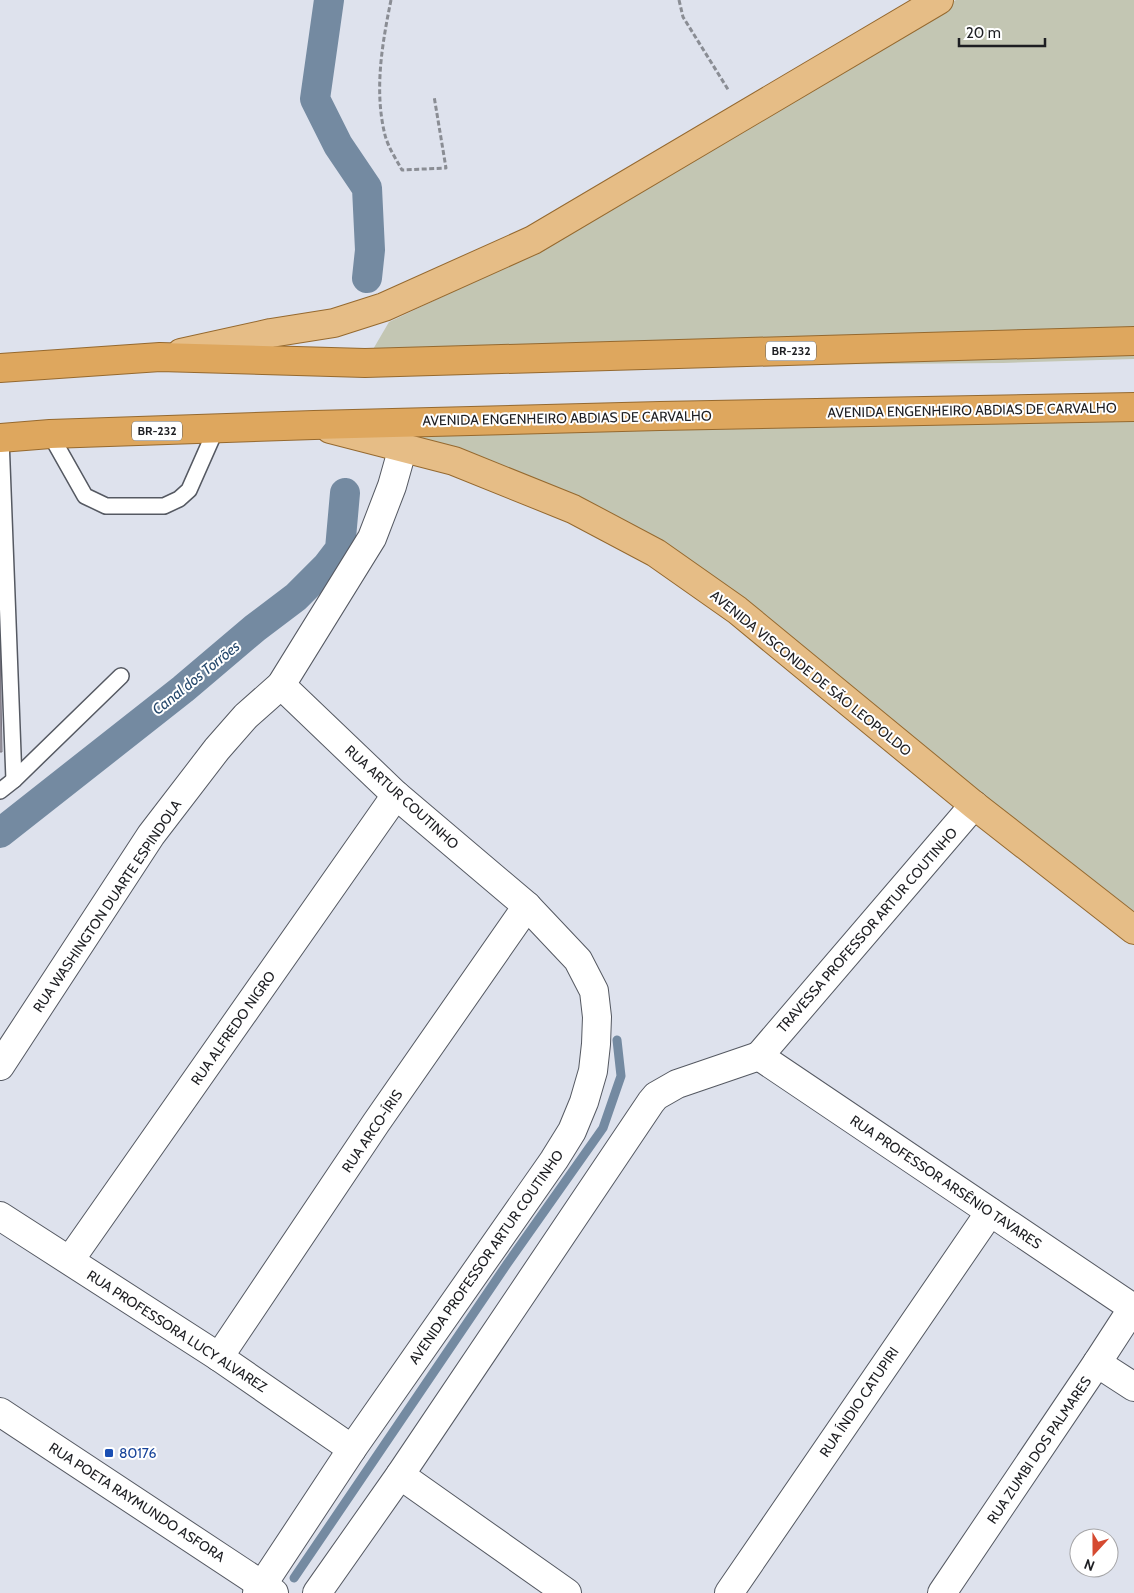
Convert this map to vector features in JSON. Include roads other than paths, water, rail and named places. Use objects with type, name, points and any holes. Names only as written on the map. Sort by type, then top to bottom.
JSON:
[{"type":"highway","name":"BR-232","points":[[0,368],[160,357],[365,363],[1134,341]]},
{"type":"highway","name":"AVENIDA ENGENHEIRO ABDIAS DE CARVALHO","points":[[1,438],[50,434],[314,424],[1134,407]]},
{"type":"main road","points":[[160,357],[271,333],[334,323],[384,307],[533,240],[939,0]]},
{"type":"main road","name":"AVENIDA VISCONDE DE SÃO LEOPOLDO","points":[[314,424],[454,461],[573,509],[656,553],[737,610],[974,805],[1134,930]]},
{"type":"street","name":"RUA WASHINGTON DUARTE ESPINDOLA","points":[[0,1066],[151,835],[216,749],[246,716],[281,685],[372,538],[392,486],[403,447]]},
{"type":"street","name":"RUA ARTUR COUTINHO","points":[[281,685],[396,796],[527,906]]},
{"type":"street","name":"RUA ALFREDO NIGRO","points":[[70,1260],[396,796]]},
{"type":"street","name":"TRAVESSA PROFESSOR ARTUR COUTINHO","points":[[759,1056],[974,805]]},
{"type":"street","name":"RUA ARCO-ÍRIS","points":[[219,1357],[376,1123],[527,906]]},
{"type":"street","name":"AVENIDA PROFESSOR ARTUR COUTINHO","points":[[265,1590],[352,1448],[554,1160],[572,1132],[584,1102],[592,1071],[596,1044],[597,1017],[594,992],[578,960],[527,906]]},
{"type":"street","name":"RUA PROFESSOR ARSÊNIO TAVARES","points":[[759,1056],[1133,1307]]},
{"type":"street","points":[[317,1593],[400,1475],[651,1102],[656,1096],[677,1084],[759,1056]]},
{"type":"street","name":"RUA ÍNDIO CATUPIRI","points":[[729,1593],[990,1212]]},
{"type":"street","name":"RUA PROFESSORA LUCY ALVAREZ","points":[[0,1216],[219,1357],[352,1448]]},
{"type":"street","name":"RUA ZUMBI DOS PALMARES","points":[[942,1593],[1098,1363],[1133,1307]]},
{"type":"street","points":[[1098,1363],[1134,1388]]},
{"type":"street","name":"RUA POETA RAYMUNDO ASFORA","points":[[0,1412],[265,1590]]},
{"type":"street","points":[[400,1475],[567,1593]]},
{"type":"lane","points":[[50,434],[85,496],[106,506],[164,506],[179,499],[189,490],[216,429]]},
{"type":"lane","points":[[1,438],[14,780]]},
{"type":"lane","points":[[0,791],[14,780],[121,676]]},
{"type":"waterway","points":[[329,0],[315,99],[338,145],[367,188],[370,250],[367,278]]},
{"type":"waterway","name":"Canal dos Torrões","points":[[0,833],[296,597],[327,566],[340,549],[345,493]]},
{"type":"waterway","points":[[294,1578],[507,1264],[603,1128],[621,1076],[617,1040]]},
{"type":"place","name":"80176","points":[[109,1453]]}]
